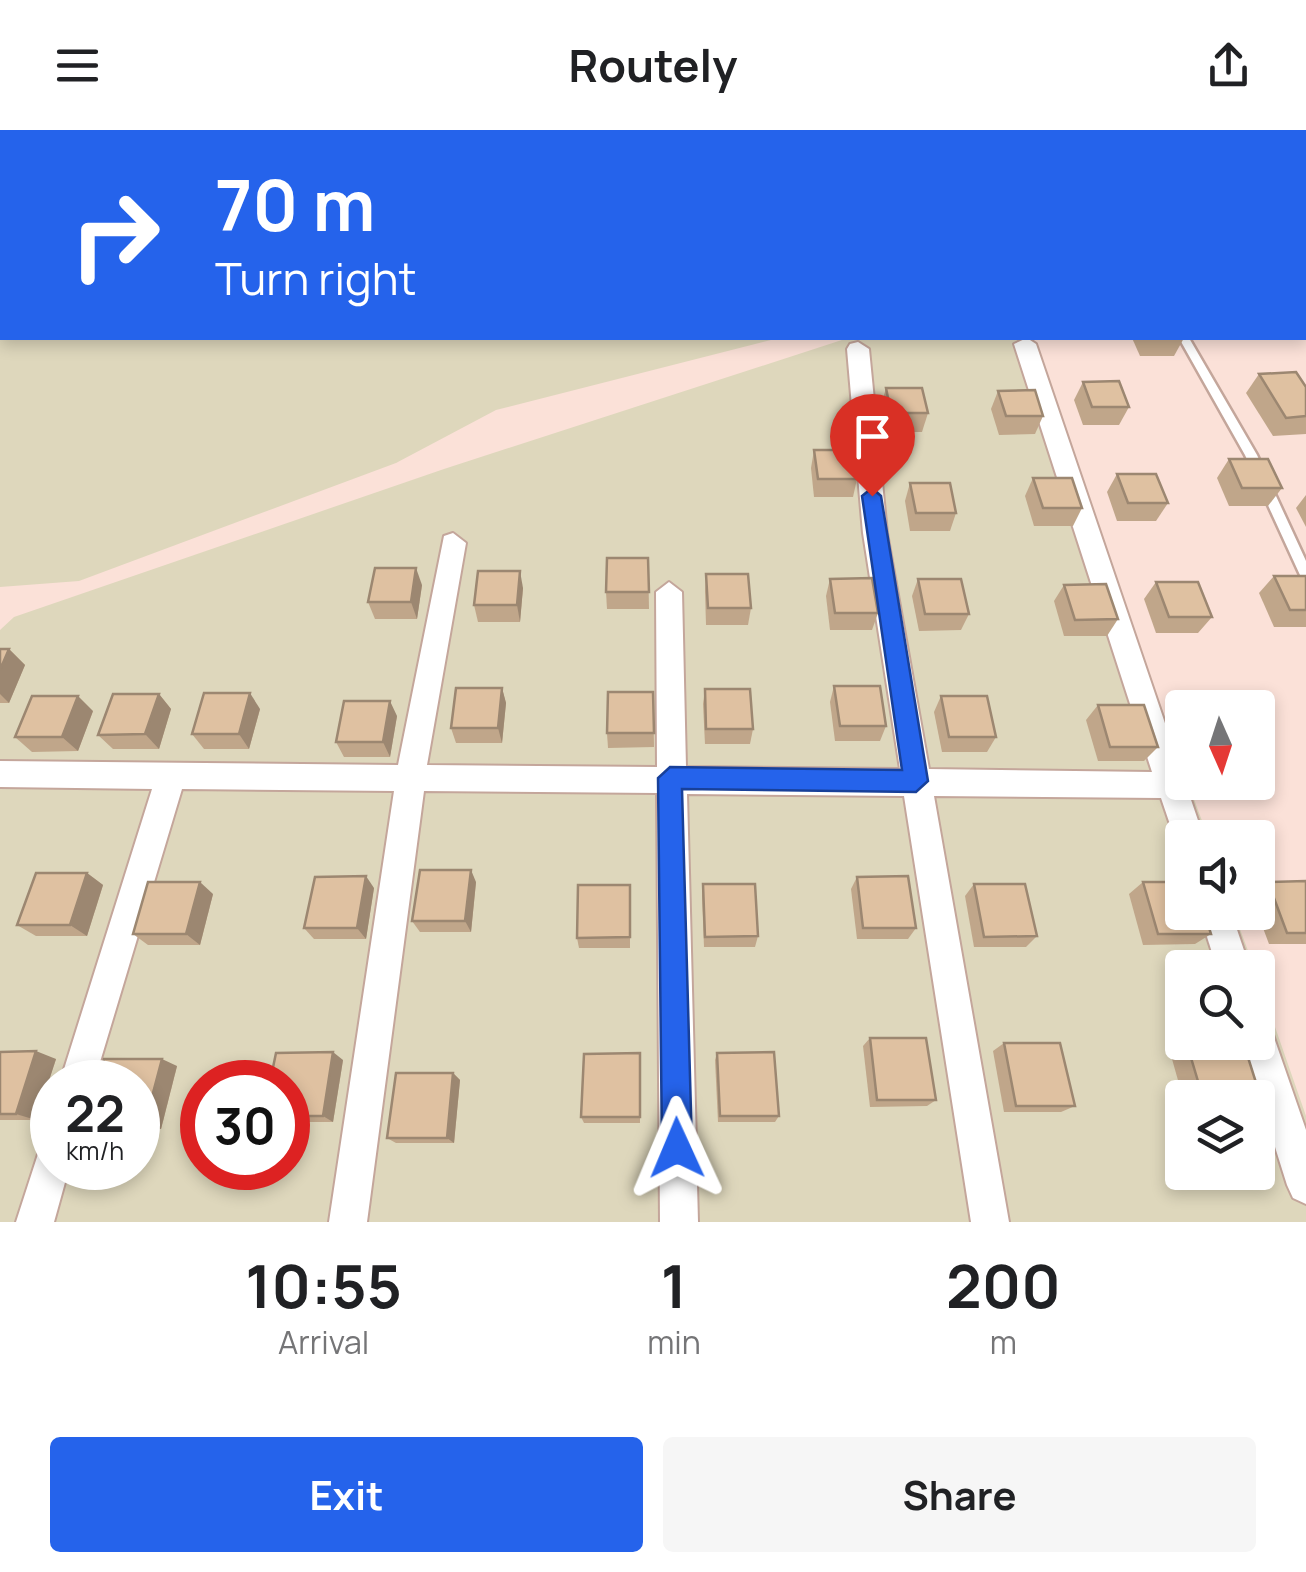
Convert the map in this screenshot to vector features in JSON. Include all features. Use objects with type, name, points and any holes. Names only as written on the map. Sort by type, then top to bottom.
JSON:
[{"type":"street","points":[[1026,344],[1165,766]]},
{"type":"street","points":[[858,349],[875,532],[990,1222]]},
{"type":"street","points":[[348,1222],[392,934],[411,775],[454,543]]},
{"type":"street","points":[[669,592],[679,1222]]},
{"type":"street","points":[[0,774],[1165,784]]},
{"type":"street","points":[[84,1060],[172,774]]},
{"type":"street","points":[[1265,1060],[1306,1184]]},
{"type":"street","points":[[35,1222],[44,1190]]},
{"type":"lane","points":[[1185,340],[1251,455],[1306,575]]},
{"type":"shaded area","points":[[0,340],[771,340],[496,410],[396,463],[79,581],[0,587]]},
{"type":"shaded area","points":[[842,340],[1032,340],[1165,718],[1165,800],[1194,800],[1202,820],[1165,820],[1165,930],[1240,930],[1248,950],[1165,950],[1165,1060],[1275,1060],[1275,1027],[1306,1116],[1306,1222],[0,1222],[0,630],[14,617],[444,469]]},
{"type":"building","points":[[1296,372],[1306,387],[1306,416],[1286,418],[1259,374]]},
{"type":"building","points":[[1119,381],[1129,407],[1092,407],[1083,382]]},
{"type":"building","points":[[886,388],[922,388],[928,413],[891,413]]},
{"type":"building","points":[[1035,390],[1043,416],[1006,416],[998,391]]},
{"type":"building","points":[[814,450],[852,450],[857,479],[818,479]]},
{"type":"building","points":[[1229,459],[1268,459],[1282,488],[1242,488]]},
{"type":"building","points":[[1117,474],[1156,474],[1168,503],[1128,503]]},
{"type":"building","points":[[1033,478],[1072,478],[1082,508],[1043,508]]},
{"type":"building","points":[[910,483],[950,483],[956,513],[916,513]]},
{"type":"building","points":[[607,558],[648,558],[649,592],[606,592]]},
{"type":"building","points":[[375,568],[416,568],[411,602],[368,602]]},
{"type":"building","points":[[478,571],[520,571],[517,605],[474,605]]},
{"type":"building","points":[[706,574],[748,574],[751,608],[708,608]]},
{"type":"building","points":[[1274,576],[1306,576],[1306,610],[1290,610]]},
{"type":"building","points":[[872,578],[878,613],[835,613],[830,579]]},
{"type":"building","points":[[918,579],[961,579],[969,614],[925,614]]},
{"type":"building","points":[[1156,582],[1198,582],[1212,617],[1169,617]]},
{"type":"building","points":[[1106,584],[1118,619],[1075,620],[1064,585]]},
{"type":"building","points":[[0,649],[9,649],[0,670]]},
{"type":"building","points":[[834,686],[880,686],[886,726],[840,726]]},
{"type":"building","points":[[456,688],[502,688],[498,728],[451,728]]},
{"type":"building","points":[[705,689],[750,689],[753,729],[706,729]]},
{"type":"building","points":[[608,692],[653,692],[654,733],[607,733]]},
{"type":"building","points":[[204,693],[250,693],[239,734],[192,734]]},
{"type":"building","points":[[113,694],[159,694],[145,734],[98,735]]},
{"type":"building","points":[[32,696],[78,696],[62,737],[15,737]]},
{"type":"building","points":[[941,696],[987,696],[996,737],[949,737]]},
{"type":"building","points":[[344,701],[390,701],[383,742],[336,742]]},
{"type":"building","points":[[1098,705],[1144,705],[1158,747],[1110,747]]},
{"type":"building","points":[[420,870],[471,870],[465,921],[412,921]]},
{"type":"building","points":[[36,873],[87,873],[70,925],[17,925]]},
{"type":"building","points":[[366,876],[357,928],[304,928],[315,877]]},
{"type":"building","points":[[908,876],[916,928],[863,928],[857,877]]},
{"type":"building","points":[[1306,881],[1306,933],[1287,933],[1275,901],[1275,882]]},
{"type":"building","points":[[148,882],[200,882],[186,934],[133,934]]},
{"type":"building","points":[[1143,882],[1165,882],[1165,930],[1210,930],[1211,934],[1158,934]]},
{"type":"building","points":[[703,884],[755,884],[758,936],[705,937]]},
{"type":"building","points":[[974,884],[1025,884],[1037,936],[984,937]]},
{"type":"building","points":[[578,885],[630,885],[630,937],[577,938]]},
{"type":"building","points":[[870,1038],[926,1038],[936,1100],[877,1100]]},
{"type":"building","points":[[1004,1043],[1060,1043],[1075,1106],[1016,1106]]},
{"type":"building","points":[[36,1051],[16,1114],[0,1114],[0,1052]]},
{"type":"building","points":[[333,1052],[323,1116],[310,1116],[310,1060],[275,1060],[276,1053]]},
{"type":"building","points":[[774,1052],[779,1116],[720,1116],[717,1053]]},
{"type":"building","points":[[640,1053],[640,1117],[581,1117],[584,1054]]},
{"type":"building","points":[[162,1059],[160,1067],[160,1060],[104,1060]]},
{"type":"building","points":[[1192,1060],[1249,1060],[1255,1080],[1198,1080]]},
{"type":"building","points":[[396,1073],[453,1073],[447,1138],[387,1138]]},
{"type":"route","points":[[677,1148],[670,778],[916,781],[872,496]]}]
